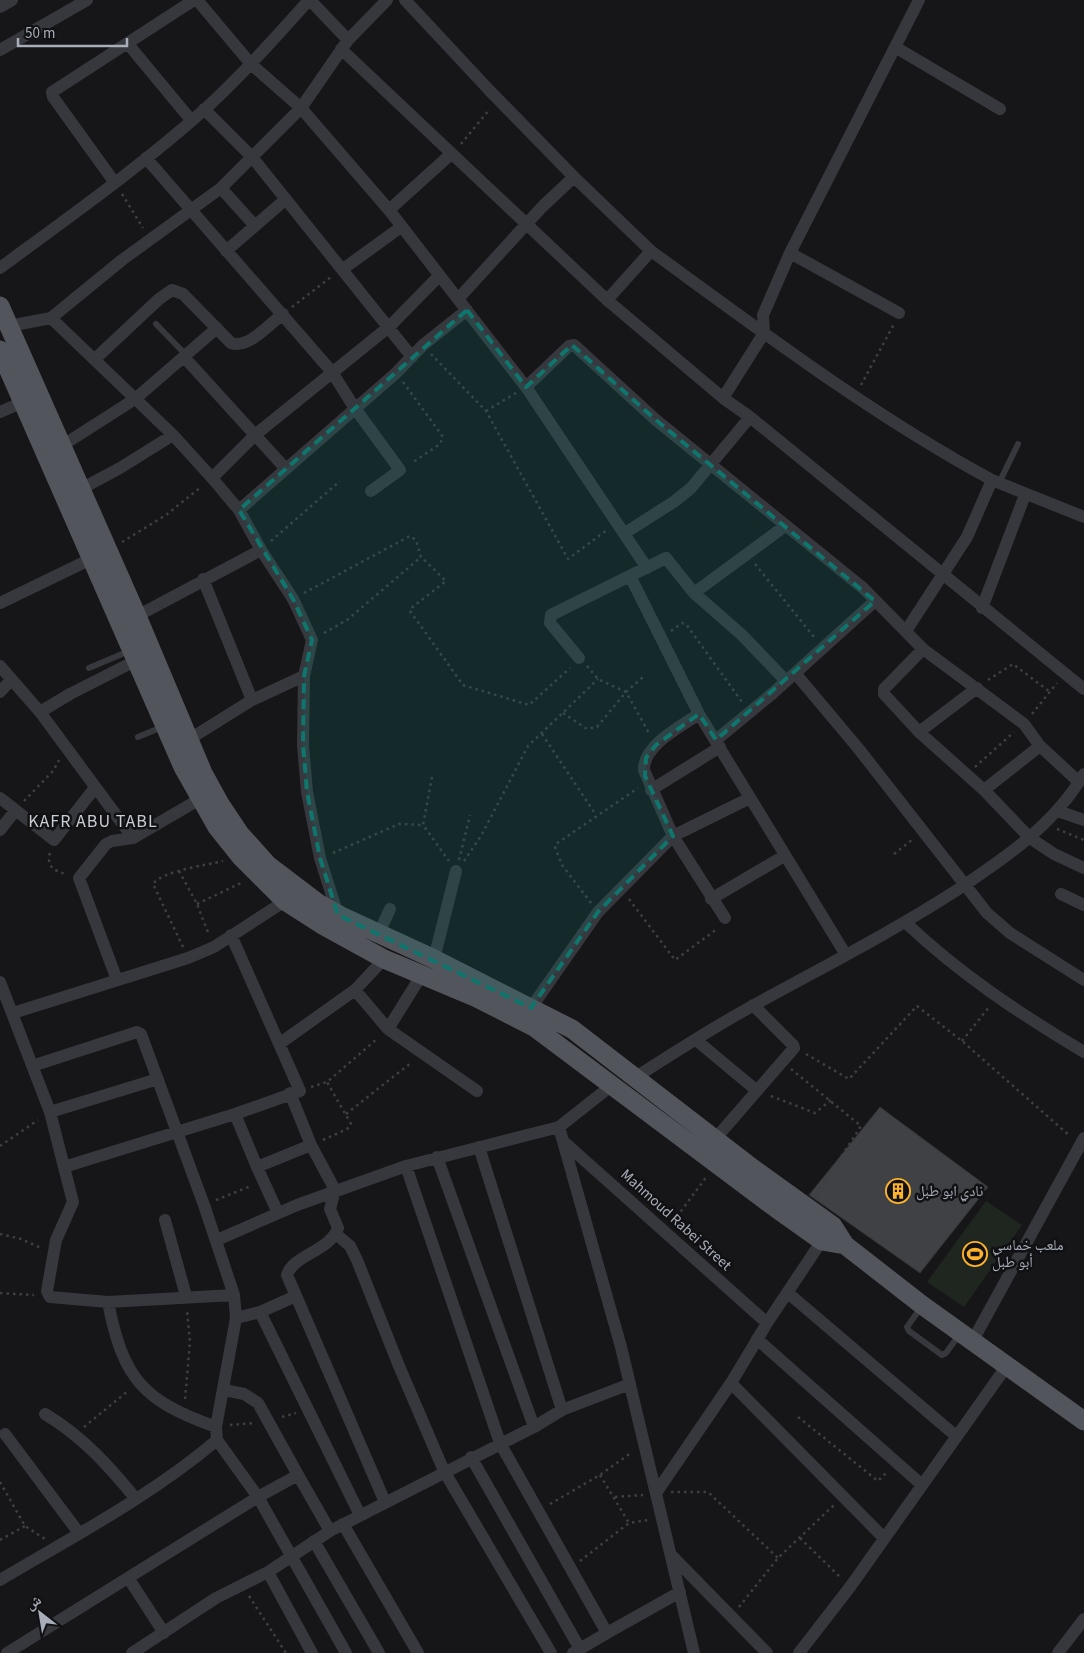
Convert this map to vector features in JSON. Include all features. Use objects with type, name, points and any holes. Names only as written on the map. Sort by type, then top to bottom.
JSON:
[{"type":"main road","points":[[0,306],[80,490],[99,555],[134,655],[165,725],[200,800],[217,827],[258,875],[285,901],[324,926],[384,959],[513,1015],[561,1047],[716,1163],[845,1245],[1006,1367],[1084,1421]]},
{"type":"main road","points":[[0,350],[22,402],[99,555],[137,616],[188,740],[220,804],[240,834],[268,864],[318,903],[338,915],[378,935],[434,959],[572,1029],[808,1208],[827,1233]]},
{"type":"street","points":[[0,7],[12,0]]},
{"type":"street","points":[[0,50],[87,0]]},
{"type":"street","points":[[115,183],[52,95],[55,89],[195,0],[251,64],[301,108],[389,210],[526,387],[647,568]]},
{"type":"street","points":[[0,268],[115,183],[204,109],[251,64],[309,0],[345,44],[451,154],[607,300],[723,398],[750,417],[943,577],[1084,690]]},
{"type":"street","points":[[10,326],[51,318],[150,239],[221,188],[301,108],[345,44],[387,0]]},
{"type":"street","points":[[405,0],[574,177],[650,251],[764,333],[925,442],[996,481],[1084,517]]},
{"type":"street","points":[[723,398],[764,333],[762,315],[790,253],[919,0]]},
{"type":"street","points":[[128,44],[191,120]]},
{"type":"street","points":[[895,46],[1000,109]]},
{"type":"street","points":[[204,109],[252,157],[390,326],[412,356]]},
{"type":"street","points":[[389,210],[451,154]]},
{"type":"street","points":[[146,158],[332,372],[354,407],[400,470],[371,491]]},
{"type":"street","points":[[458,299],[526,225],[574,177]]},
{"type":"street","points":[[221,188],[255,226]]},
{"type":"street","points":[[226,251],[286,200]]},
{"type":"street","points":[[343,269],[401,227]]},
{"type":"street","points":[[607,300],[650,251]]},
{"type":"street","points":[[790,253],[899,313]]},
{"type":"street","points":[[212,478],[255,435],[390,326],[439,276]]},
{"type":"street","points":[[95,359],[159,299],[172,290],[183,294],[231,343],[242,344],[282,314]]},
{"type":"street","points":[[239,510],[354,407],[396,373],[423,346],[467,310]]},
{"type":"street","points":[[51,318],[173,435],[212,478],[239,510],[261,550],[293,599],[312,640],[304,676],[303,746],[307,792],[320,858],[338,915]]},
{"type":"street","points":[[60,447],[135,399],[217,328]]},
{"type":"street","points":[[526,387],[572,344],[656,420],[863,588],[923,649],[1024,724],[1040,746],[1082,778],[1058,811],[1030,838],[964,885],[906,923],[753,1005],[636,1077]]},
{"type":"street","points":[[185,356],[285,468]]},
{"type":"street","points":[[0,412],[22,402]]},
{"type":"street","points":[[625,534],[675,501],[691,488],[750,417]]},
{"type":"street","points":[[80,490],[173,435]]},
{"type":"street","points":[[906,631],[943,577],[967,537],[996,481]]},
{"type":"street","points":[[982,608],[1026,494]]},
{"type":"street","points":[[694,593],[786,526]]},
{"type":"street","points":[[137,616],[203,579],[261,550]]},
{"type":"street","points":[[0,603],[99,555]]},
{"type":"street","points":[[579,658],[550,623],[550,616],[666,558],[694,593],[790,677],[858,748],[964,885],[998,924],[1084,980]]},
{"type":"street","points":[[630,576],[699,714],[846,955]]},
{"type":"street","points":[[203,579],[252,700]]},
{"type":"street","points":[[649,786],[718,744],[749,712],[875,600]]},
{"type":"street","points":[[923,649],[883,691],[919,732],[984,790],[1030,838],[1054,854],[1084,868]]},
{"type":"street","points":[[40,712],[134,655]]},
{"type":"street","points":[[0,666],[10,680],[40,712],[94,789],[133,838]]},
{"type":"street","points":[[188,740],[252,700],[304,676]]},
{"type":"street","points":[[0,692],[10,680]]},
{"type":"street","points":[[919,732],[977,688]]},
{"type":"street","points":[[699,714],[656,745],[644,765],[649,786],[673,836],[711,899],[725,918]]},
{"type":"street","points":[[984,790],[1040,746]]},
{"type":"street","points":[[0,798],[14,811],[54,840],[94,789]]},
{"type":"street","points":[[531,1008],[598,912],[673,836],[750,798]]},
{"type":"street","points":[[117,980],[79,878],[106,844],[112,840],[133,838],[200,800]]},
{"type":"street","points":[[0,830],[14,811]]},
{"type":"street","points":[[1058,811],[1084,820]]},
{"type":"street","points":[[711,899],[784,856]]},
{"type":"street","points":[[434,959],[456,871]]},
{"type":"street","points":[[1061,894],[1084,905]]},
{"type":"street","points":[[13,1013],[188,958],[214,947],[285,901]]},
{"type":"street","points":[[378,935],[390,909]]},
{"type":"street","points":[[906,923],[953,966],[996,998],[1084,1052]]},
{"type":"street","points":[[64,1167],[235,1114],[300,1090],[231,935]]},
{"type":"street","points":[[279,1044],[355,990],[384,959]]},
{"type":"street","points":[[388,1028],[421,976]]},
{"type":"street","points":[[0,982],[50,1112],[73,1202],[56,1240],[46,1291],[48,1296],[108,1302],[186,1296],[234,1295]]},
{"type":"street","points":[[355,990],[388,1028],[477,1091]]},
{"type":"street","points":[[716,1138],[794,1046],[753,1005]]},
{"type":"street","points":[[32,1066],[139,1032],[158,1078],[217,1240],[234,1295],[236,1318],[216,1427],[217,1440],[258,1497],[346,1653]]},
{"type":"street","points":[[696,1040],[756,1090]]},
{"type":"street","points":[[50,1112],[158,1078]]},
{"type":"street","points":[[217,1240],[334,1190],[406,1166],[559,1128],[611,1086]]},
{"type":"street","points":[[290,1093],[311,1145],[334,1190],[330,1209],[338,1228],[336,1234],[288,1270],[287,1275],[385,1502]]},
{"type":"street","points":[[235,1114],[278,1213]]},
{"type":"street","points":[[559,1128],[630,1384],[694,1653]]},
{"type":"street","points":[[966,1337],[1082,1141]]},
{"type":"street","name":"Mahmoud Rabei Street","points":[[564,1142],[667,1231],[767,1323]]},
{"type":"street","points":[[257,1167],[311,1145]]},
{"type":"street","points":[[479,1147],[562,1410]]},
{"type":"street","points":[[437,1157],[534,1427]]},
{"type":"street","points":[[406,1166],[500,1443],[607,1633]]},
{"type":"street","points":[[165,1220],[186,1296]]},
{"type":"street","points":[[656,1494],[731,1383],[767,1323],[827,1233]]},
{"type":"street","points":[[336,1234],[350,1246],[357,1260],[399,1366],[444,1471],[551,1653]]},
{"type":"street","points":[[788,1293],[956,1436]]},
{"type":"street","points":[[236,1318],[260,1312],[296,1296]]},
{"type":"street","points":[[108,1302],[121,1352],[139,1382],[157,1401],[184,1415],[216,1427]]},
{"type":"street","points":[[260,1312],[360,1515]]},
{"type":"street","points":[[757,1339],[922,1485]]},
{"type":"street","points":[[799,1653],[850,1587],[1006,1367]]},
{"type":"street","points":[[731,1383],[884,1538]]},
{"type":"street","points":[[132,1653],[216,1598],[268,1572],[330,1531],[471,1457],[534,1427],[562,1410],[630,1384]]},
{"type":"street","points":[[224,1390],[244,1394],[258,1403],[330,1531]]},
{"type":"street","points":[[45,1414],[74,1434],[113,1471],[136,1499]]},
{"type":"street","points":[[5,1434],[79,1533]]},
{"type":"street","points":[[0,1580],[136,1499],[171,1476],[217,1440]]},
{"type":"street","points":[[471,1457],[576,1651],[680,1592]]},
{"type":"street","points":[[7,1653],[129,1579],[258,1497],[298,1475]]},
{"type":"street","points":[[343,1524],[418,1653]]},
{"type":"street","points":[[314,1541],[379,1653]]},
{"type":"street","points":[[672,1557],[730,1618],[767,1653]]},
{"type":"street","points":[[268,1572],[312,1653]]},
{"type":"street","points":[[129,1579],[164,1633]]},
{"type":"street","points":[[1058,1653],[1084,1619]]},
{"type":"lane","points":[[156,324],[185,356]]},
{"type":"lane","points":[[996,481],[1018,444]]},
{"type":"lane","points":[[89,668],[134,655]]},
{"type":"lane","points":[[138,737],[165,725]]},
{"type":"lane","points":[[922,1305],[907,1329],[940,1353],[946,1353],[966,1337]]},
{"type":"path","points":[[451,154],[500,100]]},
{"type":"path","points":[[115,183],[150,239]]},
{"type":"path","points":[[282,314],[343,269]]},
{"type":"path","points":[[855,395],[899,313]]},
{"type":"path","points":[[423,346],[486,411],[568,559],[618,522]]},
{"type":"path","points":[[396,373],[443,437],[440,444],[400,470]]},
{"type":"path","points":[[486,411],[526,387]]},
{"type":"path","points":[[99,555],[166,514],[212,478]]},
{"type":"path","points":[[261,550],[340,481]]},
{"type":"path","points":[[293,599],[410,536],[416,540],[421,557],[446,581],[410,608],[410,611],[463,685],[530,706],[579,658]]},
{"type":"path","points":[[748,554],[823,648]]},
{"type":"path","points":[[312,640],[348,620],[421,557]]},
{"type":"path","points":[[660,639],[684,622],[749,712]]},
{"type":"path","points":[[967,774],[1024,724],[1050,692],[1013,664],[977,688]]},
{"type":"path","points":[[564,713],[587,729],[597,728],[626,692],[644,676]]},
{"type":"path","points":[[456,871],[481,836],[528,746],[598,678],[626,692],[656,745]]},
{"type":"path","points":[[542,734],[596,815]]},
{"type":"path","points":[[14,811],[53,771],[66,748]]},
{"type":"path","points":[[432,777],[423,825],[456,871]]},
{"type":"path","points":[[598,912],[562,865],[555,851],[556,844],[596,815],[649,786]]},
{"type":"path","points":[[456,871],[470,815]]},
{"type":"path","points":[[320,858],[400,824],[423,825]]},
{"type":"path","points":[[1044,824],[1084,840]]},
{"type":"path","points":[[894,854],[923,832]]},
{"type":"path","points":[[54,840],[48,860],[50,866],[56,872],[79,878]]},
{"type":"path","points":[[188,958],[153,887],[156,880],[179,871],[241,857]]},
{"type":"path","points":[[179,871],[197,904],[214,947]]},
{"type":"path","points":[[197,904],[258,875]]},
{"type":"path","points":[[621,888],[675,960],[725,923],[725,918]]},
{"type":"path","points":[[962,1041],[996,998]]},
{"type":"path","points":[[794,1046],[849,1079],[917,1006],[1082,1141]]},
{"type":"path","points":[[311,1145],[347,1129],[351,1124],[327,1082],[388,1028]]},
{"type":"path","points":[[346,1114],[396,1076],[422,1053]]},
{"type":"path","points":[[781,1062],[831,1100],[861,1126],[808,1208]]},
{"type":"path","points":[[756,1090],[815,1113],[831,1100]]},
{"type":"path","points":[[0,1146],[50,1112]]},
{"type":"path","points":[[667,1231],[716,1163]]},
{"type":"path","points":[[204,1205],[264,1181]]},
{"type":"path","points":[[0,1234],[21,1240],[53,1254]]},
{"type":"path","points":[[0,1293],[48,1296]]},
{"type":"path","points":[[184,1415],[190,1342],[186,1296]]},
{"type":"path","points":[[74,1434],[139,1382]]},
{"type":"path","points":[[798,1417],[880,1481]]},
{"type":"path","points":[[538,1512],[600,1475],[644,1444]]},
{"type":"path","points":[[600,1475],[629,1523]]},
{"type":"path","points":[[0,1482],[25,1526],[58,1546]]},
{"type":"path","points":[[615,1497],[701,1490],[708,1492],[778,1558]]},
{"type":"path","points":[[730,1618],[778,1558],[844,1496]]},
{"type":"path","points":[[570,1568],[629,1523],[663,1518]]},
{"type":"path","points":[[0,1540],[25,1526]]},
{"type":"path","points":[[800,1538],[850,1587]]},
{"type":"path","points":[[241,1584],[286,1653]]},
{"type":"highlighted area","points":[[467,310],[526,387],[572,345],[656,420],[875,601],[716,740],[699,714],[656,745],[646,758],[645,776],[673,836],[598,912],[531,1008],[338,915],[320,858],[307,792],[303,745],[304,676],[312,640],[293,599],[239,510]]},
{"type":"shaded area","name":"ملعب خماسي أبو طبل","points":[[986,1201],[1022,1225],[964,1307],[927,1282]]},
{"type":"building","name":"نادي ابو طبل","points":[[880,1107],[988,1187],[920,1273],[809,1195]]},
{"type":"place","name":"نادي ابو طبل","points":[[898,1191]]},
{"type":"place","name":"ملعب خماسي أبو طبل","points":[[975,1254]]},
{"type":"district","name":"KAFR ABU TABL","points":[[93,821]]}]
